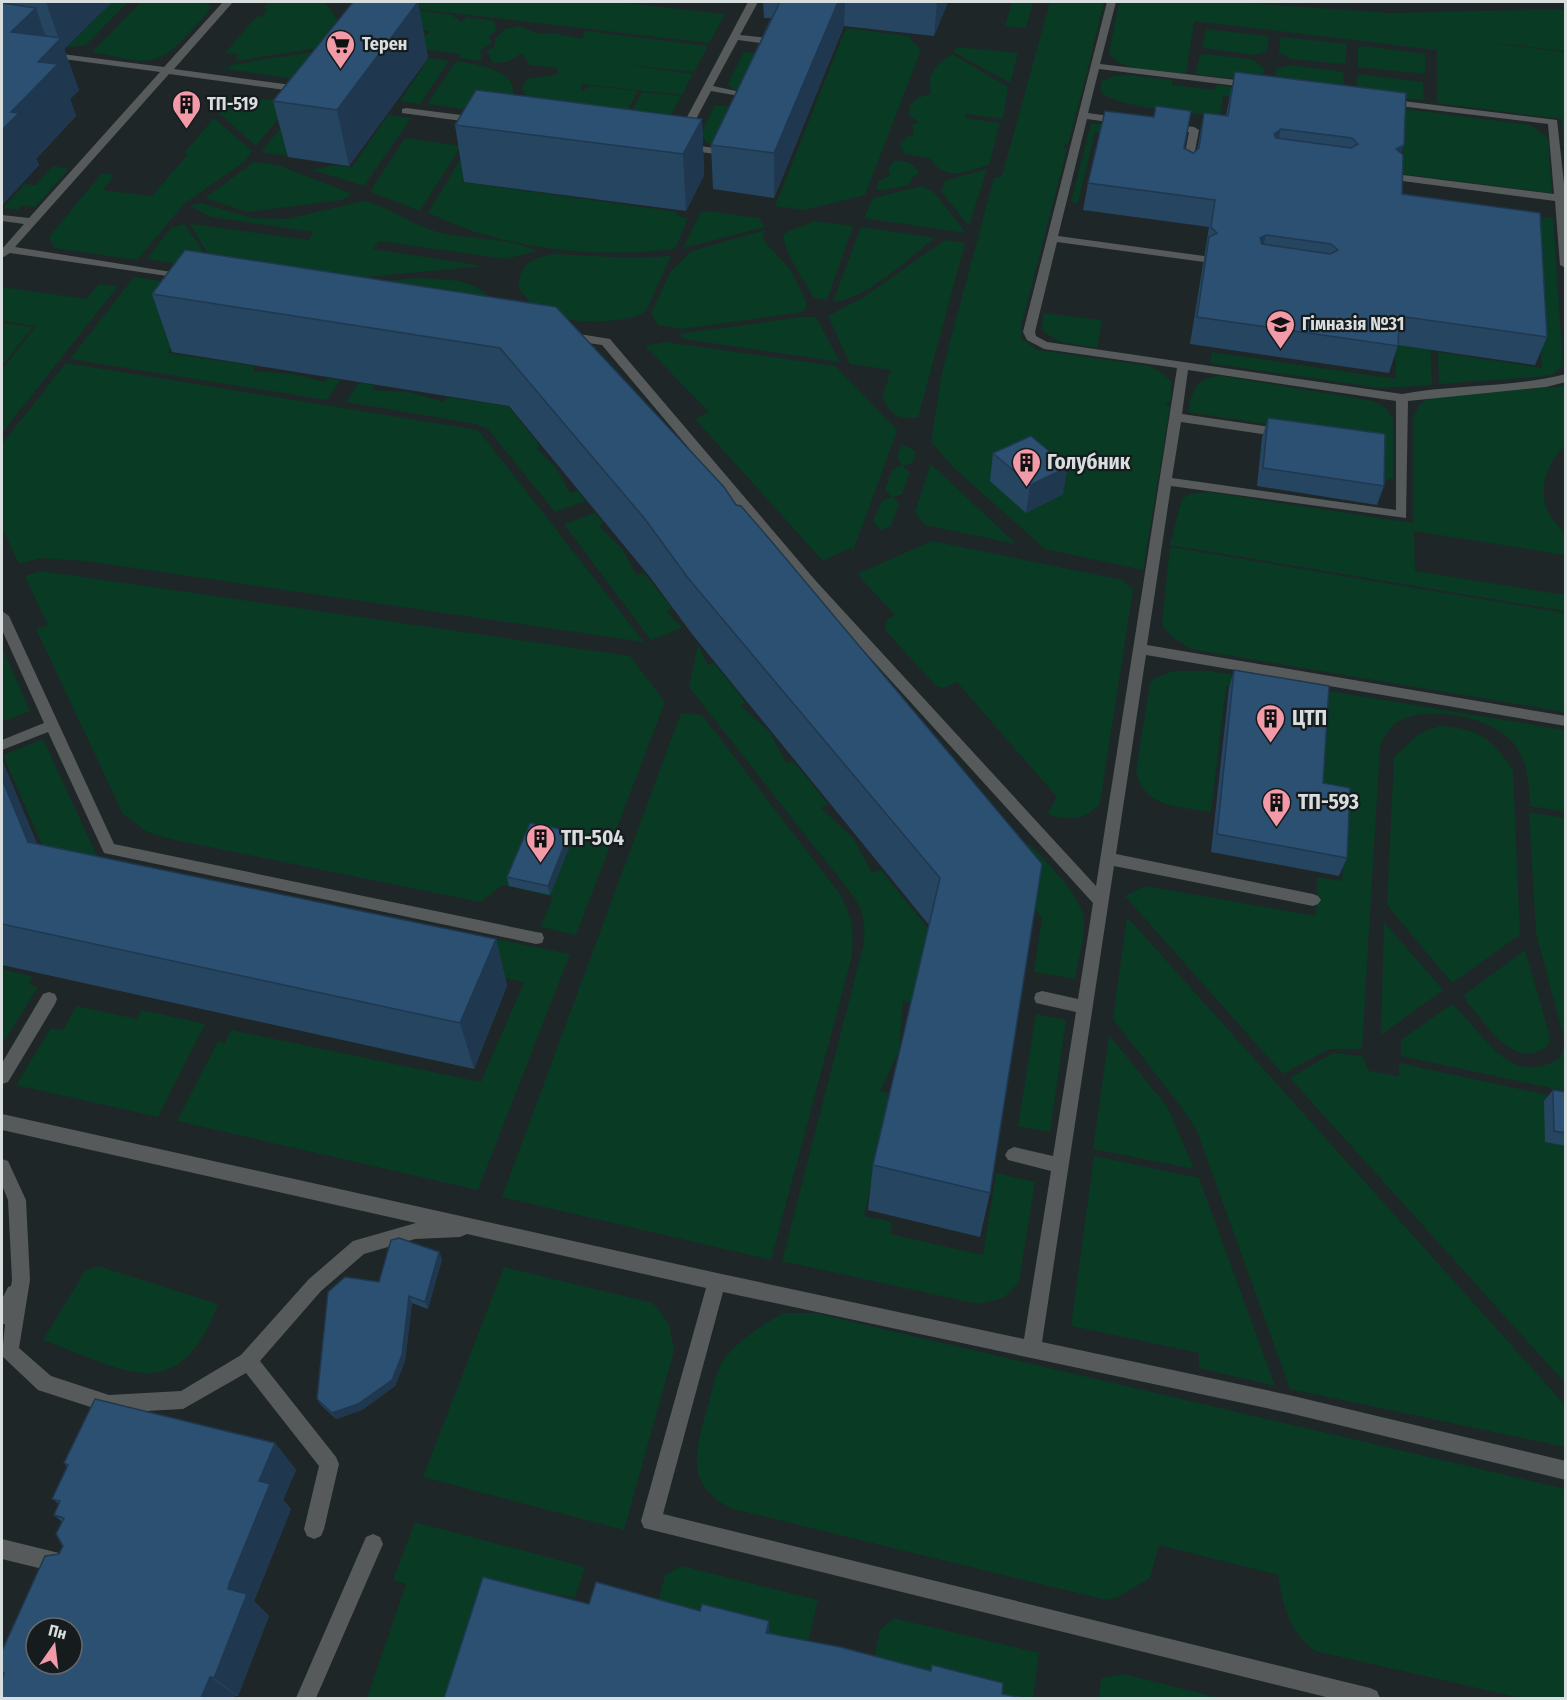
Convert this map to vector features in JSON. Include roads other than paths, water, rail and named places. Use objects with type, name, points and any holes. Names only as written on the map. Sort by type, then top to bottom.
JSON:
[{"type":"lane","points":[[4,252],[228,2]]},
{"type":"lane","points":[[715,151],[674,145],[708,88],[753,2]]},
{"type":"lane","points":[[1112,2],[1029,332],[1031,338],[1044,345],[1402,398],[1423,393],[1536,384],[1566,378]]},
{"type":"lane","points":[[735,37],[768,41]]},
{"type":"lane","points":[[36,52],[165,72],[299,89],[295,96],[311,98]]},
{"type":"lane","points":[[1095,66],[1268,87]]},
{"type":"lane","points":[[708,88],[745,94]]},
{"type":"lane","points":[[1380,101],[1553,122],[1566,265]]},
{"type":"lane","points":[[406,111],[485,121]]},
{"type":"lane","points":[[1082,116],[1140,123]]},
{"type":"lane","points":[[1161,126],[1194,130],[1186,175]]},
{"type":"lane","points":[[1395,177],[1559,198]]},
{"type":"lane","points":[[2,218],[31,222]]},
{"type":"lane","points":[[1052,238],[1204,259]]},
{"type":"lane","points":[[4,252],[200,280]]},
{"type":"lane","points":[[551,334],[606,342],[642,392],[708,464],[773,548],[849,634],[940,725],[1028,830],[1101,902]]},
{"type":"lane","points":[[1032,1348],[1184,367]]},
{"type":"lane","points":[[1166,481],[1402,515],[1402,398]]},
{"type":"lane","points":[[1176,417],[1291,435]]},
{"type":"lane","points":[[691,470],[708,464]]},
{"type":"lane","points":[[2,616],[5,632],[52,725],[109,849],[536,938]]},
{"type":"lane","points":[[1140,649],[1566,721]]},
{"type":"lane","points":[[3,745],[52,725]]},
{"type":"lane","points":[[921,733],[940,725]]},
{"type":"lane","points":[[1108,859],[1313,900]]},
{"type":"lane","points":[[286,908],[296,888]]},
{"type":"lane","points":[[441,939],[450,920]]},
{"type":"lane","points":[[1042,998],[1085,1007]]},
{"type":"lane","points":[[2,1077],[49,999]]},
{"type":"lane","points":[[2,1122],[717,1282],[1288,1404],[1566,1471]]},
{"type":"lane","points":[[1014,1155],[1060,1165]]},
{"type":"lane","points":[[2,1167],[17,1200],[21,1280],[9,1352],[45,1383],[109,1404],[183,1400],[248,1361],[315,1285],[359,1247],[415,1232],[480,1228]]},
{"type":"lane","points":[[2,1316],[21,1280]]},
{"type":"lane","points":[[717,1282],[651,1521],[1370,1698]]},
{"type":"lane","points":[[248,1361],[329,1464],[314,1529]]},
{"type":"lane","points":[[306,1698],[373,1544]]},
{"type":"lane","points":[[2,1549],[81,1568]]},
{"type":"place","name":"Терен","points":[[341,70]]},
{"type":"place","name":"ТП-519","points":[[186,130]]},
{"type":"place","name":"Гімназія №31","points":[[1281,350]]},
{"type":"place","name":"Голубник","points":[[1026,488]]},
{"type":"place","name":"ЦТП","points":[[1271,744]]},
{"type":"place","name":"ТП-593","points":[[1277,828]]},
{"type":"place","name":"ТП-504","points":[[540,864]]}]
